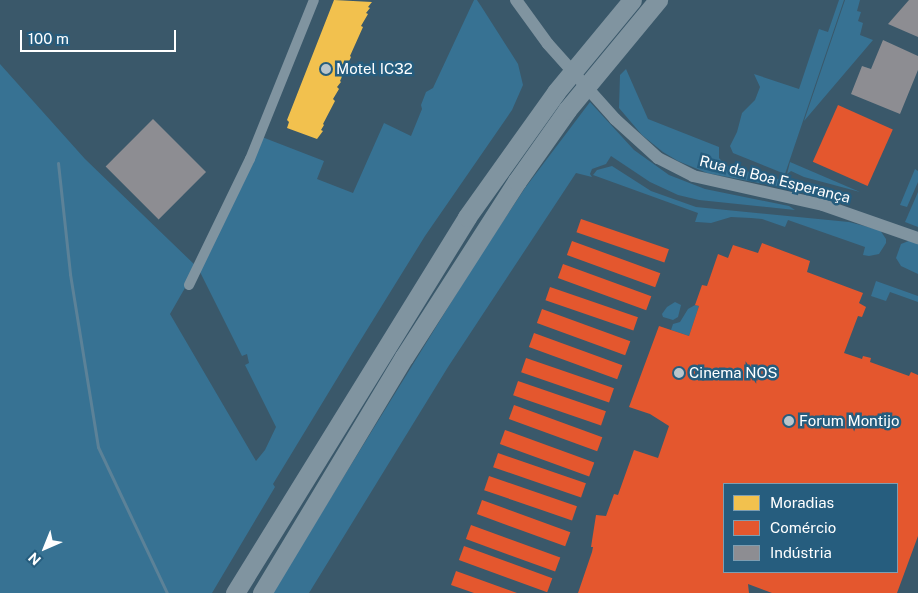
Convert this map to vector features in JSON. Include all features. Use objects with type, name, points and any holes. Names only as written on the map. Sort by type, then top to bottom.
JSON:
[{"type":"highway","points":[[235,593],[467,217],[556,92],[632,0]]},
{"type":"highway","points":[[262,593],[404,357],[517,181],[567,110],[658,0]]},
{"type":"street","points":[[189,285],[250,159],[314,0]]},
{"type":"street","name":"Rua da Boa Esperança","points":[[516,0],[548,44],[616,119],[645,148],[668,164],[693,176],[823,205],[918,238]]},
{"type":"shaded area","points":[[474,0],[477,0],[518,64],[523,85],[512,110],[425,236],[273,484],[275,487],[212,593],[0,593],[0,64],[85,159],[197,267],[170,314],[256,461],[265,450],[276,427],[245,365],[249,363],[247,354],[242,356],[200,272],[262,137],[324,161],[317,179],[353,193],[384,123],[411,136],[422,109],[421,105],[426,92],[433,88]]},
{"type":"shaded area","points":[[839,0],[844,0],[785,174],[733,153],[730,146],[737,132],[742,113],[755,100],[760,87],[754,74],[799,89],[819,29],[828,32]]},
{"type":"shaded area","points":[[845,0],[860,0],[857,11],[861,12],[858,21],[863,23],[860,35],[873,40],[804,121]]},
{"type":"shaded area","points":[[626,69],[648,119],[719,147],[719,158],[726,166],[778,179],[838,198],[707,173],[678,161],[663,152],[642,135],[619,108],[620,75]]},
{"type":"shaded area","points":[[590,102],[634,150],[669,175],[705,189],[789,206],[795,210],[699,200],[678,195],[650,182],[611,156],[606,164],[592,169],[590,174],[592,177],[576,173],[448,367],[309,593],[272,593],[476,262],[525,188]]},
{"type":"shaded area","points":[[790,162],[860,192],[804,177],[791,171],[787,174]]},
{"type":"shaded area","points":[[612,166],[651,191],[696,207],[849,222],[880,230],[886,239],[886,243],[879,254],[869,256],[863,255],[865,247],[788,220],[785,227],[762,219],[751,218],[731,217],[711,223],[695,222],[698,213],[593,175],[597,170]]},
{"type":"shaded area","points":[[915,169],[918,171],[918,182],[907,207],[900,205]]},
{"type":"shaded area","points":[[918,192],[918,227],[905,222]]},
{"type":"shaded area","points":[[911,240],[918,242],[918,274],[901,266],[896,258],[901,244]]},
{"type":"shaded area","points":[[876,281],[918,296],[918,302],[890,292],[886,301],[871,296]]},
{"type":"shaded area","points":[[675,302],[681,305],[678,317],[673,320],[663,317],[662,314],[667,307]]},
{"type":"shaded area","points":[[695,305],[699,306],[689,336],[671,330],[673,324],[680,322],[688,309]]},
{"type":"building: Moradias","name":"Motel IC32","points":[[334,0],[372,2],[368,7],[370,8],[366,13],[368,14],[361,26],[363,27],[341,82],[337,87],[339,89],[323,124],[321,130],[323,131],[317,139],[287,128],[289,122],[287,120]]},
{"type":"building: Comércio","points":[[838,105],[893,129],[868,186],[813,162]]},
{"type":"building: Comércio","points":[[581,219],[669,249],[664,263],[576,232]]},
{"type":"building: Comércio","points":[[572,241],[660,273],[655,287],[567,255]]},
{"type":"building: Comércio","name":"Forum Montijo","points":[[762,243],[810,261],[807,272],[863,293],[859,303],[866,307],[862,317],[858,316],[844,353],[862,359],[863,356],[871,358],[870,362],[909,376],[911,372],[918,375],[918,536],[897,593],[772,593],[748,584],[749,593],[578,593],[592,552],[593,547],[591,547],[596,515],[606,516],[614,494],[618,495],[634,450],[658,458],[669,426],[650,414],[629,407],[659,326],[689,336],[699,306],[695,305],[702,285],[707,286],[718,254],[728,258],[733,245],[758,253]]},
{"type":"building: Comércio","points":[[563,264],[651,296],[646,310],[558,278]]},
{"type":"building: Comércio","points":[[550,287],[638,317],[633,331],[545,300]]},
{"type":"building: Comércio","points":[[542,309],[630,341],[625,355],[537,323]]},
{"type":"building: Comércio","points":[[534,333],[622,365],[617,379],[529,347]]},
{"type":"building: Comércio","points":[[526,358],[614,388],[609,402],[521,372]]},
{"type":"building: Comércio","points":[[518,381],[606,411],[601,425],[513,395]]},
{"type":"building: Comércio","points":[[514,405],[602,437],[597,451],[509,419]]},
{"type":"building: Comércio","points":[[505,430],[594,462],[589,477],[500,444]]},
{"type":"building: Comércio","points":[[498,453],[586,483],[581,497],[493,467]]},
{"type":"building: Comércio","points":[[489,476],[577,506],[572,520],[484,490]]},
{"type":"building: Comércio","points":[[482,500],[570,532],[565,546],[477,514]]},
{"type":"building: Comércio","points":[[471,525],[560,557],[555,572],[466,539]]},
{"type":"building: Comércio","points":[[464,546],[552,578],[547,592],[459,560]]},
{"type":"building: Comércio","points":[[456,571],[517,593],[474,593],[451,585]]},
{"type":"building: Indústria","points":[[909,0],[918,0],[918,37],[888,24]]},
{"type":"building: Indústria","points":[[883,40],[918,56],[918,70],[900,114],[851,94],[862,66],[871,69]]},
{"type":"building: Indústria","points":[[153,119],[206,172],[159,219],[106,166]]},
{"type":"waterway","points":[[58,163],[70,274],[98,447],[167,593]]},
{"type":"place","name":"Motel IC32","points":[[326,69]]},
{"type":"place","name":"Cinema NOS","points":[[679,373]]},
{"type":"place","name":"Forum Montijo","points":[[789,421]]}]
